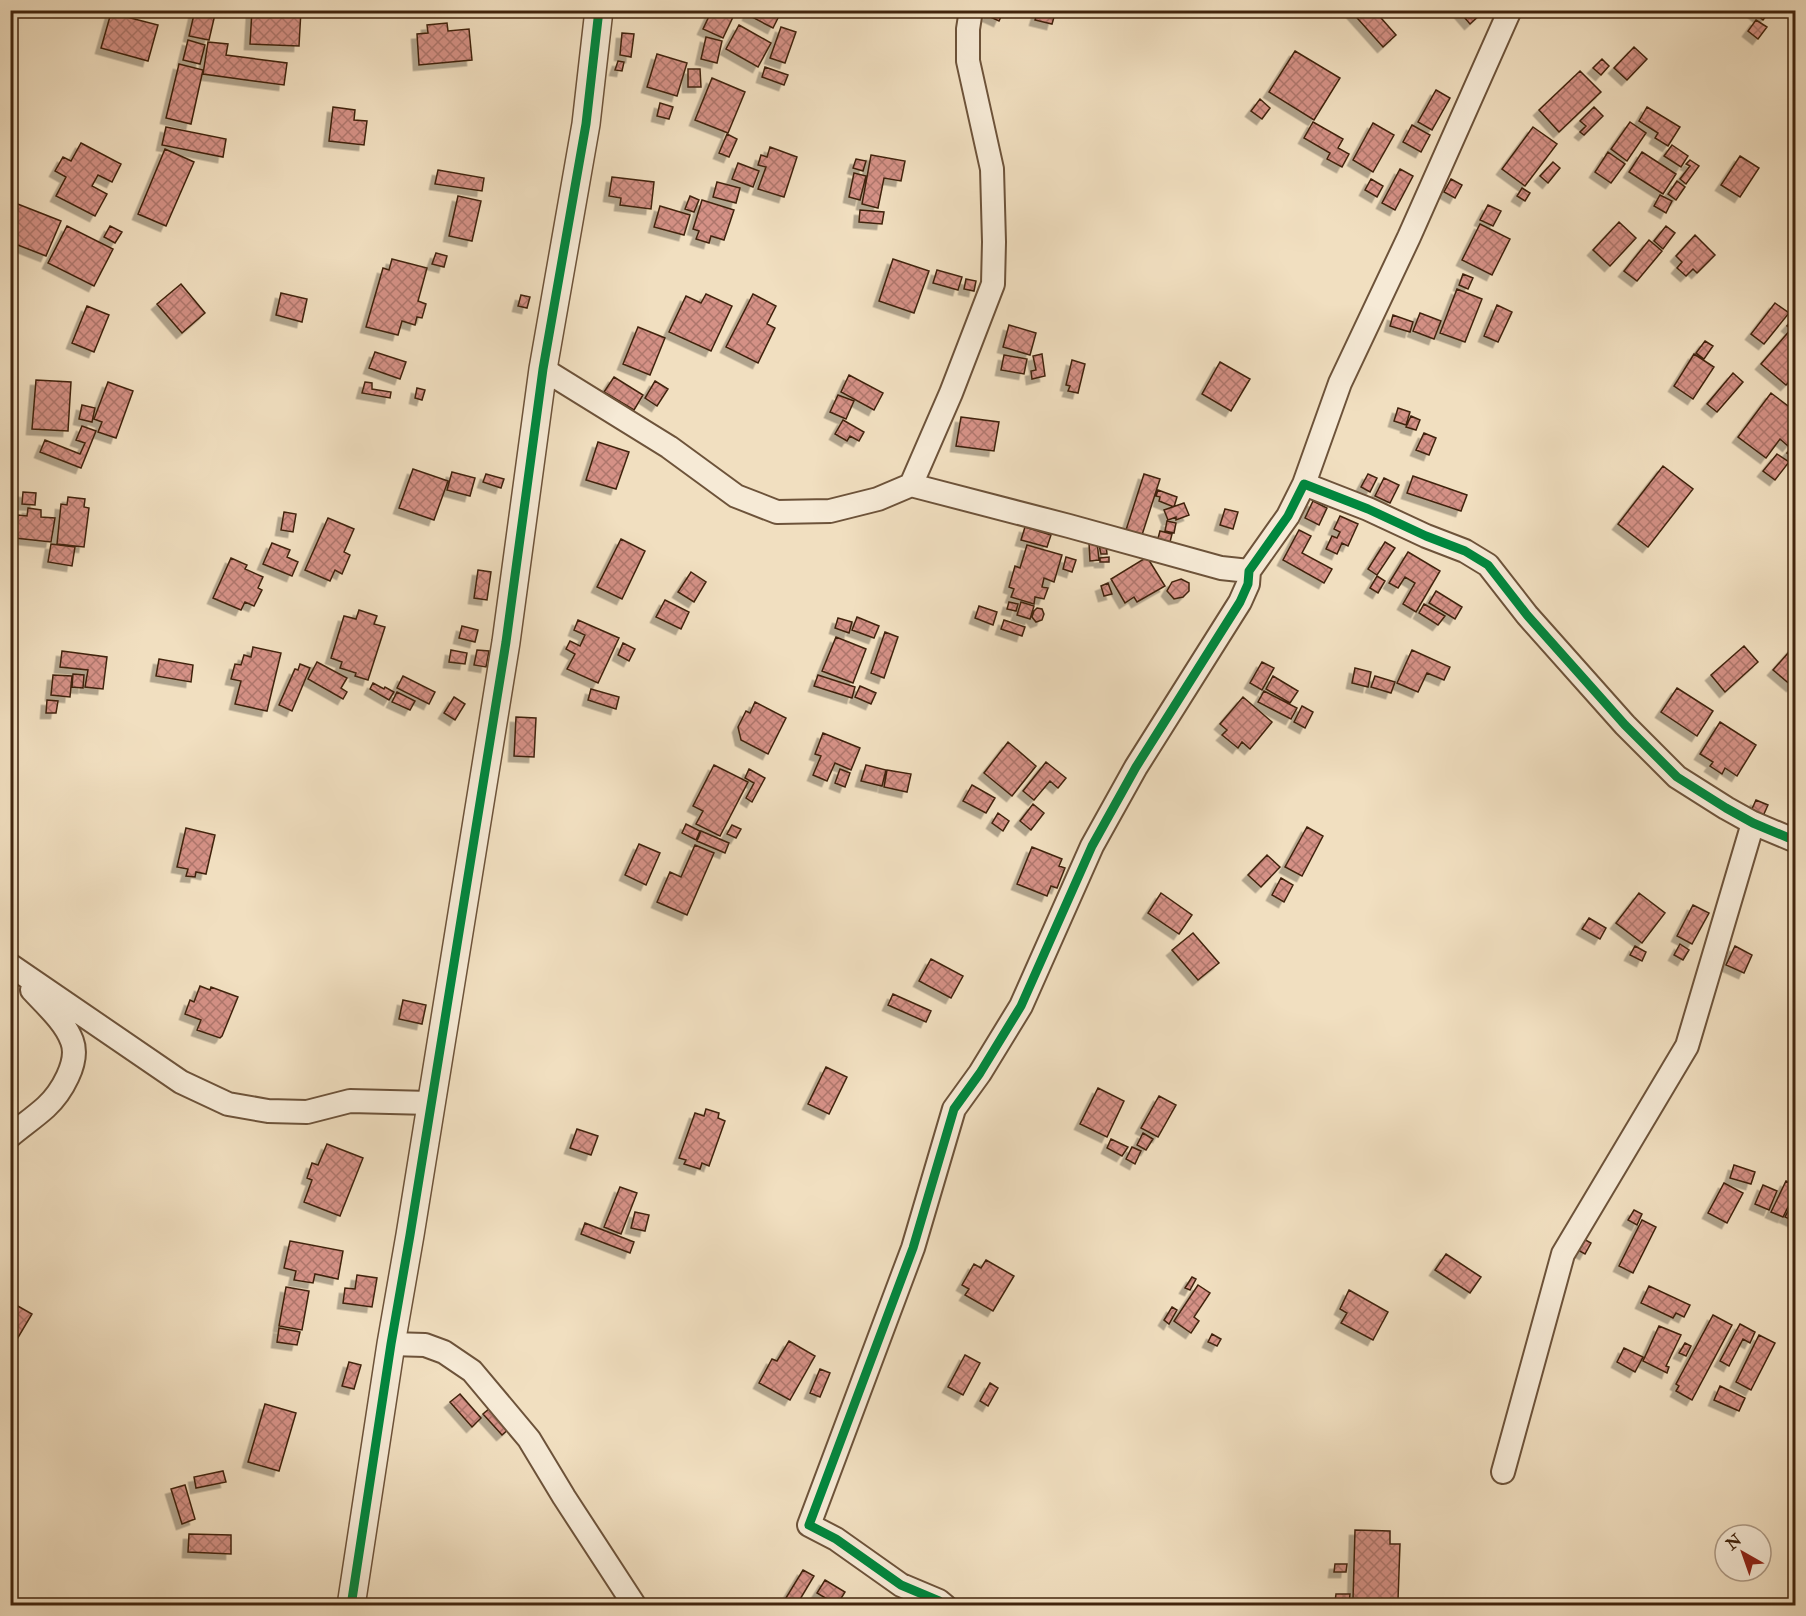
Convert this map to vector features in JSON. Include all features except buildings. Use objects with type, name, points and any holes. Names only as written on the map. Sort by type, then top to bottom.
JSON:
[{"type":"street","points":[[351,1605],[391,1344],[506,642],[543,369],[586,124],[600,10]]},
{"type":"street","points":[[911,485],[951,393],[993,284],[992,169],[968,62],[968,29],[971,10]]},
{"type":"street","points":[[945,1605],[901,1585],[836,1539],[809,1525],[913,1248],[954,1109],[980,1073],[1021,1006],[1092,846],[1136,766],[1240,602],[1248,584],[1249,571],[1288,516],[1304,484],[1340,384],[1409,237],[1510,10]]},
{"type":"street","points":[[543,369],[669,447],[736,496],[777,512],[830,511],[878,499],[911,485],[1221,568],[1249,571]]},
{"type":"street","points":[[1304,484],[1465,551],[1488,565],[1527,615],[1625,725],[1677,777],[1753,823],[1796,841]]},
{"type":"street","points":[[1503,1472],[1563,1254],[1687,1046],[1753,823]]},
{"type":"street","points":[[10,966],[181,1082],[228,1104],[268,1111],[307,1112],[350,1101],[430,1103]]},
{"type":"street","points":[[10,966],[48,1007],[68,1033],[73,1044],[74,1060],[65,1082],[48,1105],[10,1136]]},
{"type":"street","points":[[73,1044],[95,1023]]},
{"type":"street","points":[[391,1344],[425,1345],[444,1352],[472,1371],[529,1439],[635,1605]]},
{"type":"cycle path","points":[[351,1606],[391,1344],[506,642],[543,369],[586,124],[599,10]]},
{"type":"cycle path","points":[[945,1606],[939,1601],[901,1585],[836,1539],[809,1525],[913,1248],[954,1109],[980,1073],[1021,1006],[1092,846],[1136,767],[1240,602],[1248,584],[1249,571],[1288,516],[1304,484],[1465,551],[1488,565],[1527,615],[1625,725],[1677,777],[1753,823],[1796,841]]}]
